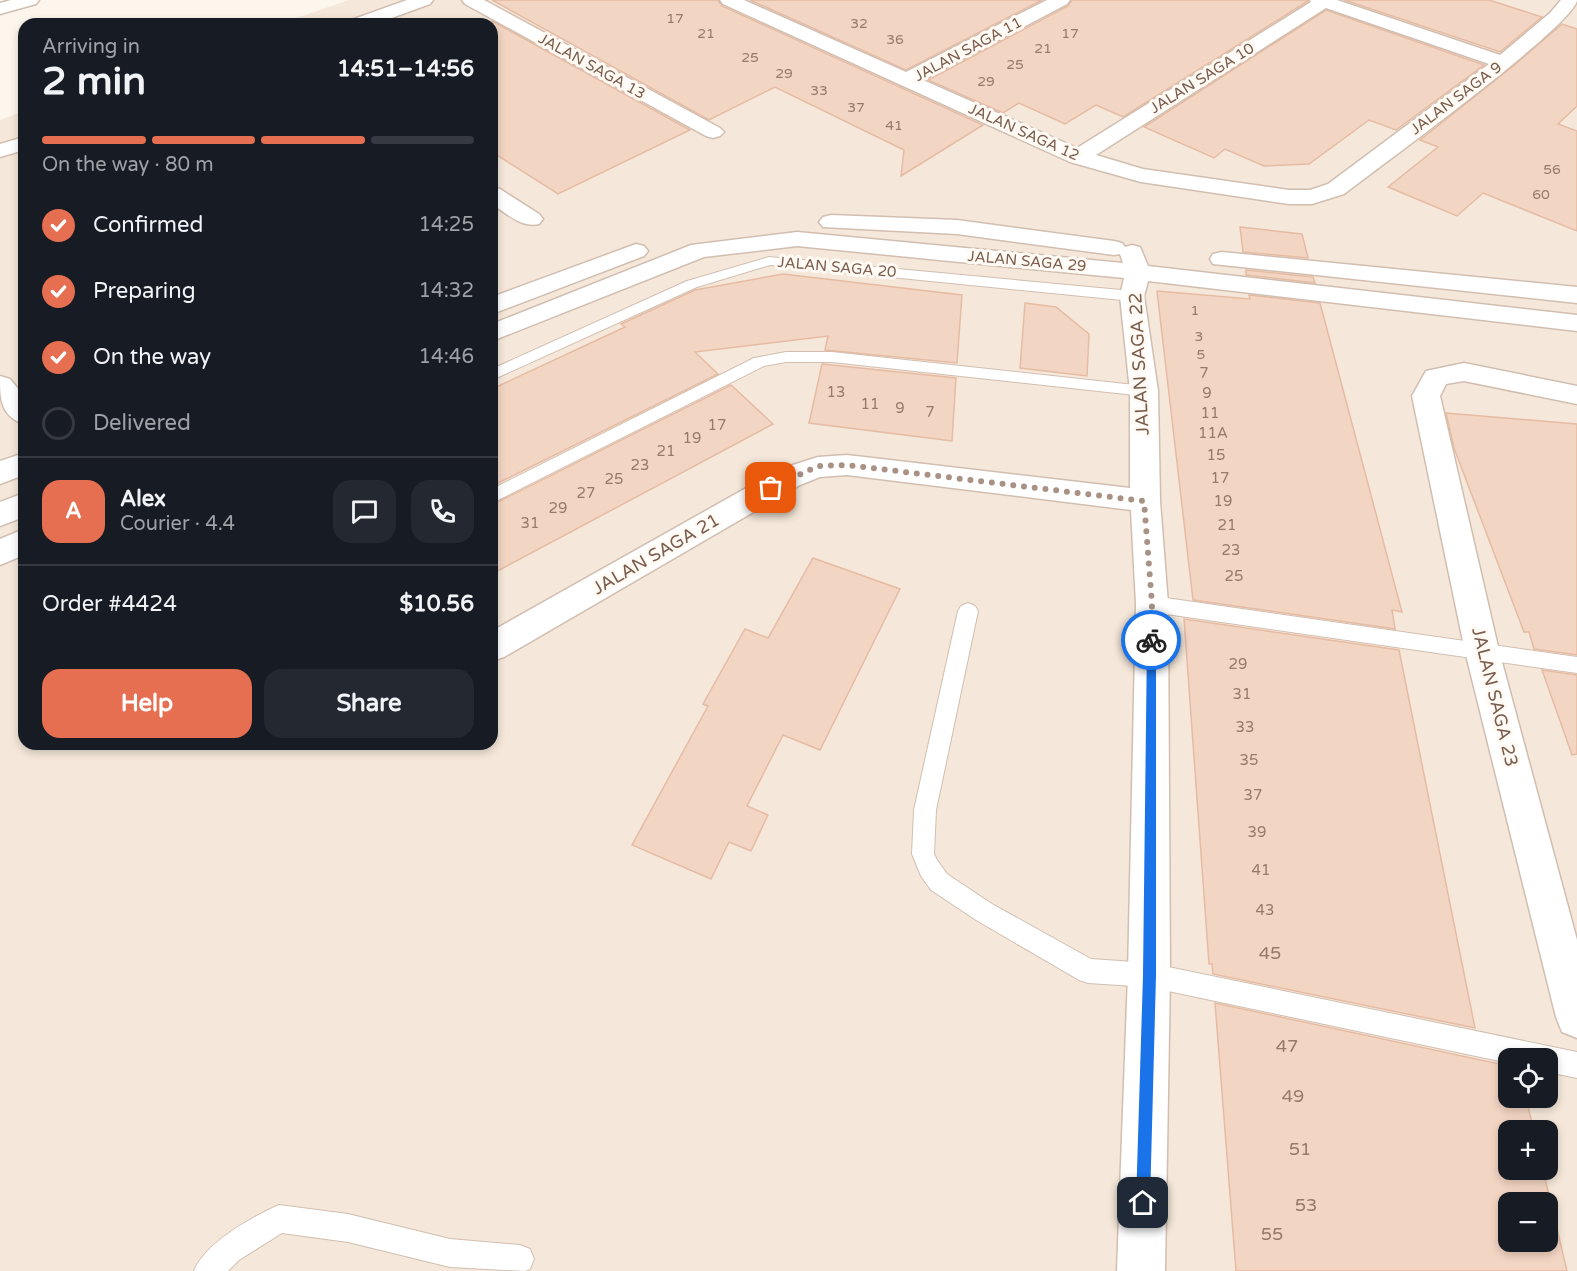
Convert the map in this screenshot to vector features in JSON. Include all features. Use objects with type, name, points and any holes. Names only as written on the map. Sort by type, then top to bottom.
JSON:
[{"type":"street","points":[[0,9],[30,0]]},
{"type":"street","points":[[374,18],[424,0]]},
{"type":"street","name":"JALAN SAGA 13","points":[[471,0],[713,132]]},
{"type":"street","name":"JALAN SAGA 12","points":[[729,0],[1078,157],[1141,175],[1289,197],[1312,197],[1336,189]]},
{"type":"street","name":"JALAN SAGA 11","points":[[907,81],[1062,0]]},
{"type":"street","points":[[1323,0],[1503,62]]},
{"type":"street","name":"JALAN SAGA 10","points":[[1078,157],[1323,0]]},
{"type":"street","name":"JALAN SAGA 9","points":[[1336,189],[1503,62],[1567,20],[1570,0]]},
{"type":"street","points":[[0,152],[18,145]]},
{"type":"street","points":[[498,198],[531,219]]},
{"type":"street","name":"JALAN SAGA 29","points":[[498,304],[682,234],[799,220],[957,227],[1134,273],[1577,295]]},
{"type":"street","name":"JALAN SAGA 29","points":[[498,331],[699,250],[797,240],[1134,273],[1577,323]]},
{"type":"street","name":"JALAN SAGA 22","points":[[1134,273],[1144,391],[1144,501],[1152,604],[1149,975],[1141,1271]]},
{"type":"street","name":"JALAN SAGA 23","points":[[1577,395],[1464,372],[1436,377],[1426,396],[1482,651],[1577,1017]]},
{"type":"street","points":[[0,385],[18,407]]},
{"type":"street","name":"JALAN SAGA 21","points":[[498,644],[790,477],[818,466],[847,465],[1144,501]]},
{"type":"street","points":[[0,473],[18,466]]},
{"type":"street","points":[[0,515],[18,507]]},
{"type":"street","points":[[0,552],[18,544]]},
{"type":"lane","name":"JALAN SAGA 20","points":[[498,372],[692,284],[769,261],[1134,273]]},
{"type":"lane","points":[[498,494],[760,362],[772,359],[832,357],[1144,391]]},
{"type":"lane","points":[[1152,604],[1577,665]]},
{"type":"lane","points":[[968,611],[925,810],[923,854],[939,882],[984,912],[1088,971],[1149,975],[1577,1065]]},
{"type":"lane","points":[[208,1271],[229,1250],[279,1219],[348,1228],[450,1253],[520,1259]]},
{"type":"shaded area","points":[[349,0],[1577,0],[1577,1271],[0,1271],[0,120],[18,113],[18,750],[498,750],[498,18],[296,18]]},
{"type":"building","points":[[492,0],[718,0],[722,6],[983,125],[901,176],[904,150],[775,87],[709,120]]},
{"type":"building","points":[[750,0],[1042,0],[906,70]]},
{"type":"building","points":[[1072,0],[1308,1],[1123,117],[1096,105],[1065,124],[1019,103],[1003,113],[928,80],[1068,6]]},
{"type":"building","points":[[1344,0],[1489,0],[1542,17],[1500,52]]},
{"type":"building","points":[[1326,10],[1484,65],[1396,130],[1369,120],[1309,164],[1264,166],[1225,149],[1214,158],[1144,127]]},
{"type":"building","points":[[498,24],[690,130],[558,194],[498,156]]},
{"type":"building","points":[[1562,24],[1577,29],[1577,106],[1558,124],[1577,131],[1577,231],[1483,193],[1457,216],[1388,187],[1438,147],[1420,140]]},
{"type":"building","points":[[1240,227],[1302,234],[1308,258],[1243,252]]},
{"type":"building","points":[[1246,270],[1313,277],[1315,283],[1246,275]]},
{"type":"building","points":[[783,274],[962,295],[957,363],[825,350],[828,336],[695,352],[718,374],[498,483],[498,386],[625,327],[621,324],[695,290]]},
{"type":"building","points":[[1157,291],[1250,299],[1249,295],[1320,303],[1402,612],[1392,610],[1395,629],[1193,600]]},
{"type":"building","points":[[1025,303],[1056,307],[1089,334],[1087,376],[1020,368]]},
{"type":"building","points":[[822,364],[956,378],[952,441],[809,423]]},
{"type":"building","points":[[731,385],[773,424],[498,571],[498,502]]},
{"type":"building","points":[[1446,413],[1577,424],[1577,655],[1534,649],[1529,632],[1524,632],[1454,448]]},
{"type":"building","points":[[813,558],[900,589],[820,750],[783,735],[747,806],[768,815],[751,851],[729,842],[711,879],[632,845],[708,706],[703,704],[745,629],[768,638]]},
{"type":"building","points":[[1184,619],[1399,650],[1475,1028],[1213,974],[1212,964],[1209,964]]},
{"type":"building","points":[[1542,670],[1577,675],[1577,754],[1572,755]]},
{"type":"building","points":[[1215,1003],[1498,1064],[1498,1108],[1528,1108],[1531,1120],[1498,1120],[1498,1180],[1545,1180],[1548,1192],[1498,1192],[1498,1252],[1558,1252],[1558,1233],[1567,1271],[1236,1271]]},
{"type":"way so far","points":[[771,488],[790,477],[818,466],[847,465],[1144,501],[1152,604],[1151,640]]},
{"type":"route","points":[[1143,1203],[1149,975],[1151,640]]}]
